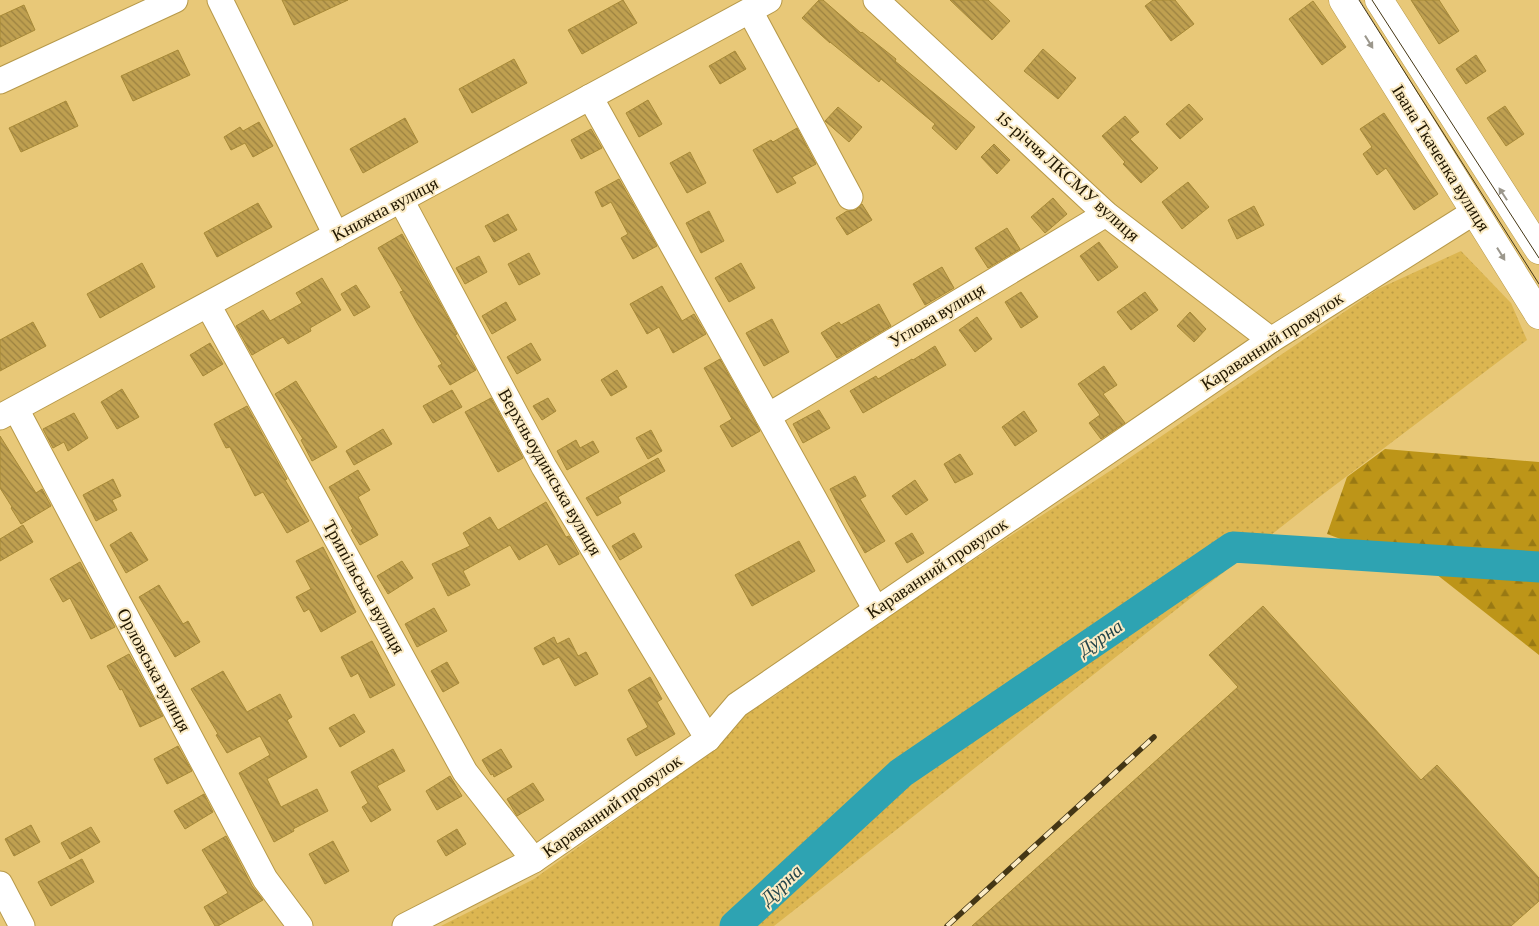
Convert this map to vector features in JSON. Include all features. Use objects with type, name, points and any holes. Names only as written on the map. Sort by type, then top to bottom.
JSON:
[{"type":"main road","name":"Івана Ткаченка вулиця","points":[[1344,0],[1539,315]]},
{"type":"main road","name":"Івана Ткаченка вулиця","points":[[1379,0],[1539,250]]},
{"type":"street","points":[[0,81],[175,0]]},
{"type":"street","points":[[220,0],[336,235]]},
{"type":"street","name":"15-річчя ЛКСМУ вулиця","points":[[876,0],[1106,214],[1271,340]]},
{"type":"street","points":[[760,5],[850,196]]},
{"type":"street","name":"Книжна вулиця","points":[[8,413],[760,5]]},
{"type":"street","points":[[590,97],[876,610]]},
{"type":"street","name":"Верхньоудинська вулиця","points":[[401,200],[544,467],[708,739]]},
{"type":"street","name":"Караванний провулок","points":[[405,926],[534,860],[708,739],[737,705],[1271,340],[1474,212]]},
{"type":"street","name":"Углова вулиця","points":[[768,416],[1106,214]]},
{"type":"street","name":"Трипільська вулиця","points":[[208,304],[465,772],[534,860]]},
{"type":"street","name":"Орловська вулиця","points":[[8,413],[265,878],[300,926]]},
{"type":"street","points":[[0,884],[22,926]]},
{"type":"shaded area","points":[[1461,251],[1511,303],[1527,340],[1318,498],[774,926],[441,926],[534,879],[698,761],[747,712],[775,696],[851,640],[1116,467],[1378,289]]},
{"type":"green space","points":[[1385,449],[1539,462],[1539,655],[1436,574],[1327,534],[1347,477]]},
{"type":"building","points":[[282,0],[348,0],[294,25]]},
{"type":"building","points":[[623,0],[637,23],[582,54],[568,30]]},
{"type":"building","points":[[819,0],[823,0],[861,33],[896,59],[895,61],[975,127],[956,150],[932,128],[935,124],[881,79],[879,82],[830,43],[802,18]]},
{"type":"building","points":[[950,0],[988,0],[1010,21],[992,40]]},
{"type":"building","points":[[1153,0],[1175,0],[1194,24],[1171,41],[1145,6]]},
{"type":"building","points":[[1411,0],[1439,0],[1459,31],[1439,44]]},
{"type":"building","points":[[1313,1],[1346,47],[1322,65],[1289,19]]},
{"type":"building","points":[[24,5],[35,30],[0,47],[0,16]]},
{"type":"building","points":[[1043,49],[1076,78],[1058,99],[1024,71]]},
{"type":"building","points":[[178,50],[190,75],[133,101],[121,76]]},
{"type":"building","points":[[735,51],[746,69],[720,84],[709,66]]},
{"type":"building","points":[[1476,55],[1486,71],[1466,84],[1456,69]]},
{"type":"building","points":[[514,59],[527,83],[472,113],[459,89]]},
{"type":"building","points":[[648,100],[662,124],[639,137],[626,113]]},
{"type":"building","points":[[66,101],[78,126],[21,152],[9,128]]},
{"type":"building","points":[[1189,104],[1203,119],[1180,139],[1166,124]]},
{"type":"building","points":[[1505,106],[1524,134],[1506,146],[1487,118]]},
{"type":"building","points":[[838,107],[862,127],[849,142],[825,121]]},
{"type":"building","points":[[1384,113],[1438,194],[1414,210],[1386,168],[1377,175],[1363,154],[1372,147],[1360,129]]},
{"type":"building","points":[[1125,116],[1139,132],[1130,139],[1158,168],[1141,183],[1123,164],[1125,162],[1102,136]]},
{"type":"building","points":[[405,118],[418,142],[363,173],[350,149]]},
{"type":"building","points":[[259,122],[273,146],[253,157],[245,143],[231,150],[224,137],[240,127],[243,131]]},
{"type":"building","points":[[797,128],[816,164],[792,177],[796,183],[777,193],[753,150],[771,140],[773,142]]},
{"type":"building","points":[[591,129],[602,148],[581,159],[571,140]]},
{"type":"building","points":[[994,144],[1010,160],[997,174],[981,157]]},
{"type":"building","points":[[690,152],[706,183],[687,193],[670,163]]},
{"type":"building","points":[[619,179],[657,246],[633,259],[621,238],[628,234],[611,202],[602,207],[595,192]]},
{"type":"building","points":[[1188,182],[1209,207],[1182,229],[1162,202]]},
{"type":"building","points":[[1053,198],[1067,214],[1045,233],[1031,217]]},
{"type":"building","points":[[258,203],[272,227],[217,257],[204,233]]},
{"type":"building","points":[[862,204],[872,220],[847,235],[836,218],[847,211],[856,210]]},
{"type":"building","points":[[1254,206],[1264,225],[1237,239],[1228,220]]},
{"type":"building","points":[[709,211],[724,241],[701,253],[686,223]]},
{"type":"building","points":[[508,214],[517,230],[494,242],[485,226]]},
{"type":"building","points":[[1007,228],[1020,249],[988,268],[975,248]]},
{"type":"building","points":[[402,234],[457,334],[455,335],[476,370],[450,385],[438,366],[442,364],[417,323],[400,292],[403,291],[378,248]]},
{"type":"building","points":[[1099,242],[1118,267],[1098,281],[1080,256]]},
{"type":"building","points":[[529,253],[540,274],[519,285],[508,264]]},
{"type":"building","points":[[479,256],[487,272],[465,284],[456,268]]},
{"type":"building","points":[[142,263],[155,287],[100,318],[87,294]]},
{"type":"building","points":[[741,263],[755,288],[729,302],[715,278]]},
{"type":"building","points":[[942,267],[954,288],[925,305],[913,284]]},
{"type":"building","points":[[322,278],[341,310],[310,328],[311,331],[288,344],[283,337],[252,355],[236,326],[263,310],[270,321],[302,303],[296,293]]},
{"type":"building","points":[[356,285],[370,307],[354,316],[341,294]]},
{"type":"building","points":[[662,286],[682,321],[694,314],[706,334],[673,353],[659,327],[647,334],[630,304]]},
{"type":"building","points":[[1021,292],[1038,317],[1021,328],[1005,302]]},
{"type":"building","points":[[1145,292],[1158,310],[1131,330],[1117,312]]},
{"type":"building","points":[[506,302],[516,320],[492,334],[482,316]]},
{"type":"building","points":[[879,304],[891,326],[837,358],[821,333],[839,322],[841,325]]},
{"type":"building","points":[[1190,312],[1206,329],[1194,342],[1177,326]]},
{"type":"building","points":[[977,317],[992,339],[975,352],[959,330]]},
{"type":"building","points":[[772,319],[789,352],[764,366],[746,333]]},
{"type":"building","points":[[33,322],[46,346],[0,371],[0,340]]},
{"type":"building","points":[[210,343],[223,364],[203,376],[190,355]]},
{"type":"building","points":[[531,343],[541,360],[517,374],[507,357]]},
{"type":"building","points":[[935,346],[946,365],[863,413],[850,391],[876,376],[878,379]]},
{"type":"building","points":[[720,359],[760,431],[732,447],[720,426],[732,419],[704,368]]},
{"type":"building","points":[[1104,366],[1117,385],[1103,394],[1125,423],[1101,439],[1089,423],[1100,415],[1078,384]]},
{"type":"building","points":[[617,370],[627,387],[611,396],[601,380]]},
{"type":"building","points":[[296,381],[337,447],[312,461],[301,440],[303,439],[275,394]]},
{"type":"building","points":[[122,389],[139,417],[117,429],[101,402]]},
{"type":"building","points":[[452,390],[462,407],[433,423],[423,406]]},
{"type":"building","points":[[491,398],[523,458],[498,472],[465,412]]},
{"type":"building","points":[[548,398],[556,411],[542,420],[533,406]]},
{"type":"building","points":[[247,406],[287,479],[285,480],[309,521],[287,533],[263,492],[255,496],[230,447],[226,448],[214,424]]},
{"type":"building","points":[[819,410],[830,428],[803,443],[793,424]]},
{"type":"building","points":[[1024,411],[1037,431],[1015,446],[1002,427]]},
{"type":"building","points":[[74,413],[88,438],[68,451],[64,442],[53,448],[43,429]]},
{"type":"building","points":[[383,429],[392,444],[354,465],[346,451]]},
{"type":"building","points":[[651,430],[662,451],[648,459],[636,438]]},
{"type":"building","points":[[0,436],[36,493],[42,489],[51,506],[21,524],[0,488]]},
{"type":"building","points":[[576,440],[580,448],[593,441],[599,452],[567,470],[557,451]]},
{"type":"building","points":[[960,454],[973,474],[955,483],[944,464]]},
{"type":"building","points":[[658,458],[665,471],[618,497],[621,503],[597,516],[586,498]]},
{"type":"building","points":[[358,470],[370,490],[358,497],[378,535],[360,545],[329,487]]},
{"type":"building","points":[[855,476],[866,496],[860,499],[885,541],[865,553],[830,489]]},
{"type":"building","points":[[113,479],[121,496],[112,500],[117,510],[96,521],[83,495]]},
{"type":"building","points":[[915,480],[928,500],[906,515],[892,496]]},
{"type":"building","points":[[546,502],[566,537],[569,536],[579,554],[559,565],[547,544],[519,560],[510,545],[463,571],[470,585],[448,596],[432,564],[470,546],[463,533],[490,517],[498,530]]},
{"type":"building","points":[[23,525],[33,542],[0,561],[0,539]]},
{"type":"building","points":[[131,532],[148,560],[126,573],[110,545]]},
{"type":"building","points":[[634,533],[642,547],[620,560],[612,546]]},
{"type":"building","points":[[912,533],[924,553],[907,563],[895,543]]},
{"type":"building","points":[[799,541],[815,571],[752,606],[735,575]]},
{"type":"building","points":[[323,547],[356,612],[321,632],[309,609],[304,612],[296,597],[311,589],[296,561]]},
{"type":"building","points":[[402,561],[413,578],[388,594],[377,576]]},
{"type":"building","points":[[80,562],[115,627],[91,639],[70,598],[63,602],[50,579]]},
{"type":"building","points":[[159,585],[183,624],[188,621],[200,642],[175,657],[139,597]]},
{"type":"building","points":[[1263,606],[1421,780],[1437,765],[1539,878],[1539,901],[1511,926],[972,926],[1238,687],[1209,655]]},
{"type":"building","points":[[434,608],[447,631],[417,647],[405,624]]},
{"type":"building","points":[[554,637],[557,644],[569,638],[578,656],[586,652],[598,674],[575,686],[559,657],[543,665],[534,648]]},
{"type":"building","points":[[372,641],[395,685],[370,698],[358,673],[351,677],[341,657]]},
{"type":"building","points":[[129,654],[163,716],[140,727],[122,689],[120,690],[107,666]]},
{"type":"building","points":[[447,662],[459,683],[443,692],[431,671]]},
{"type":"building","points":[[223,671],[247,712],[280,694],[292,717],[287,720],[307,757],[267,779],[281,807],[317,789],[328,811],[293,829],[294,831],[274,842],[239,773],[270,755],[260,736],[227,753],[191,689]]},
{"type":"building","points":[[650,677],[662,699],[657,702],[675,734],[636,756],[627,739],[648,727],[628,690]]},
{"type":"building","points":[[354,714],[365,732],[340,747],[329,728]]},
{"type":"building","points":[[178,746],[192,771],[167,784],[154,759]]},
{"type":"building","points":[[393,749],[405,771],[377,786],[391,810],[371,822],[362,807],[368,803],[351,772]]},
{"type":"building","points":[[501,749],[512,767],[494,777],[482,760]]},
{"type":"building","points":[[450,776],[462,796],[437,810],[426,791]]},
{"type":"building","points":[[533,783],[544,800],[517,816],[507,799]]},
{"type":"building","points":[[204,794],[213,812],[185,829],[174,811]]},
{"type":"building","points":[[31,825],[40,842],[14,856],[5,839]]},
{"type":"building","points":[[91,827],[100,842],[70,859],[61,843]]},
{"type":"building","points":[[457,829],[466,844],[446,856],[437,841]]},
{"type":"building","points":[[226,836],[252,886],[263,900],[215,926],[204,907],[228,893],[202,850]]},
{"type":"building","points":[[333,841],[349,871],[325,884],[309,854]]},
{"type":"building","points":[[82,859],[94,882],[51,906],[38,882]]},
{"type":"waterway","name":"Дурна","points":[[735,926],[901,773],[1233,547],[1539,567]]},
{"type":"tram line","points":[[1359,0],[1539,284]]},
{"type":"tram line","points":[[1372,0],[1539,258]]},
{"type":"railway","points":[[947,926],[1154,737]]}]
